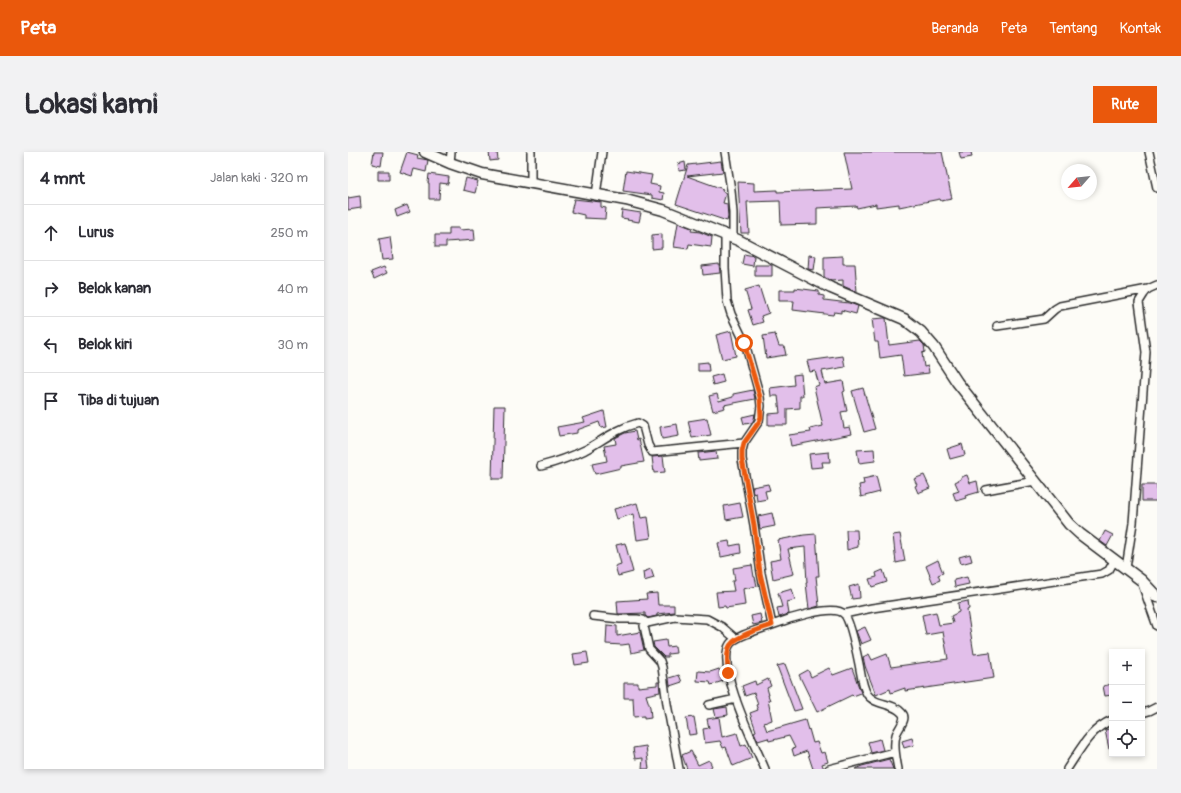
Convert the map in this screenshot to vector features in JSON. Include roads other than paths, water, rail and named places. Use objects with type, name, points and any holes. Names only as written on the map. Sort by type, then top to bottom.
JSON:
[{"type":"street","points":[[425,152],[450,163],[482,174],[637,203],[663,210],[729,236],[825,285],[899,316],[921,332],[934,347],[957,382],[1074,530],[1141,580],[1157,597]]},
{"type":"street","points":[[450,163],[451,152]]},
{"type":"street","points":[[531,152],[531,182]]},
{"type":"street","points":[[596,195],[602,152]]},
{"type":"street","points":[[725,152],[733,213],[725,268],[727,301],[744,343],[760,397],[761,406],[759,422],[744,443],[742,459],[754,525],[760,573],[772,625]]},
{"type":"street","points":[[1149,152],[1157,188]]},
{"type":"street","points":[[997,326],[1044,319],[1057,307],[1148,289],[1157,285]]},
{"type":"street","points":[[1126,568],[1133,523],[1145,358],[1139,302],[1148,289]]},
{"type":"street","points":[[541,466],[562,461],[610,434],[638,423],[643,426],[648,445],[652,452],[744,443]]},
{"type":"street","points":[[986,490],[1035,481]]},
{"type":"street","points":[[844,614],[872,608],[1102,574],[1109,570],[1114,560]]},
{"type":"street","points":[[1141,580],[1157,626]]},
{"type":"street","points":[[765,769],[736,699],[731,683],[727,660],[728,648],[736,639],[772,625],[793,618],[832,610],[839,611],[844,614],[867,694],[871,699],[901,712],[904,716],[904,720],[896,738],[898,769]]},
{"type":"street","points":[[593,616],[643,620],[647,623],[675,616],[707,619],[722,627],[736,639]]},
{"type":"street","points":[[647,623],[644,627],[648,648],[660,661],[662,667],[679,769]]},
{"type":"street","points":[[709,705],[736,699]]},
{"type":"street","points":[[1145,712],[1157,707]]},
{"type":"street","points":[[1067,769],[1091,734],[1100,726],[1110,721]]},
{"type":"street","points":[[829,769],[896,752]]}]
